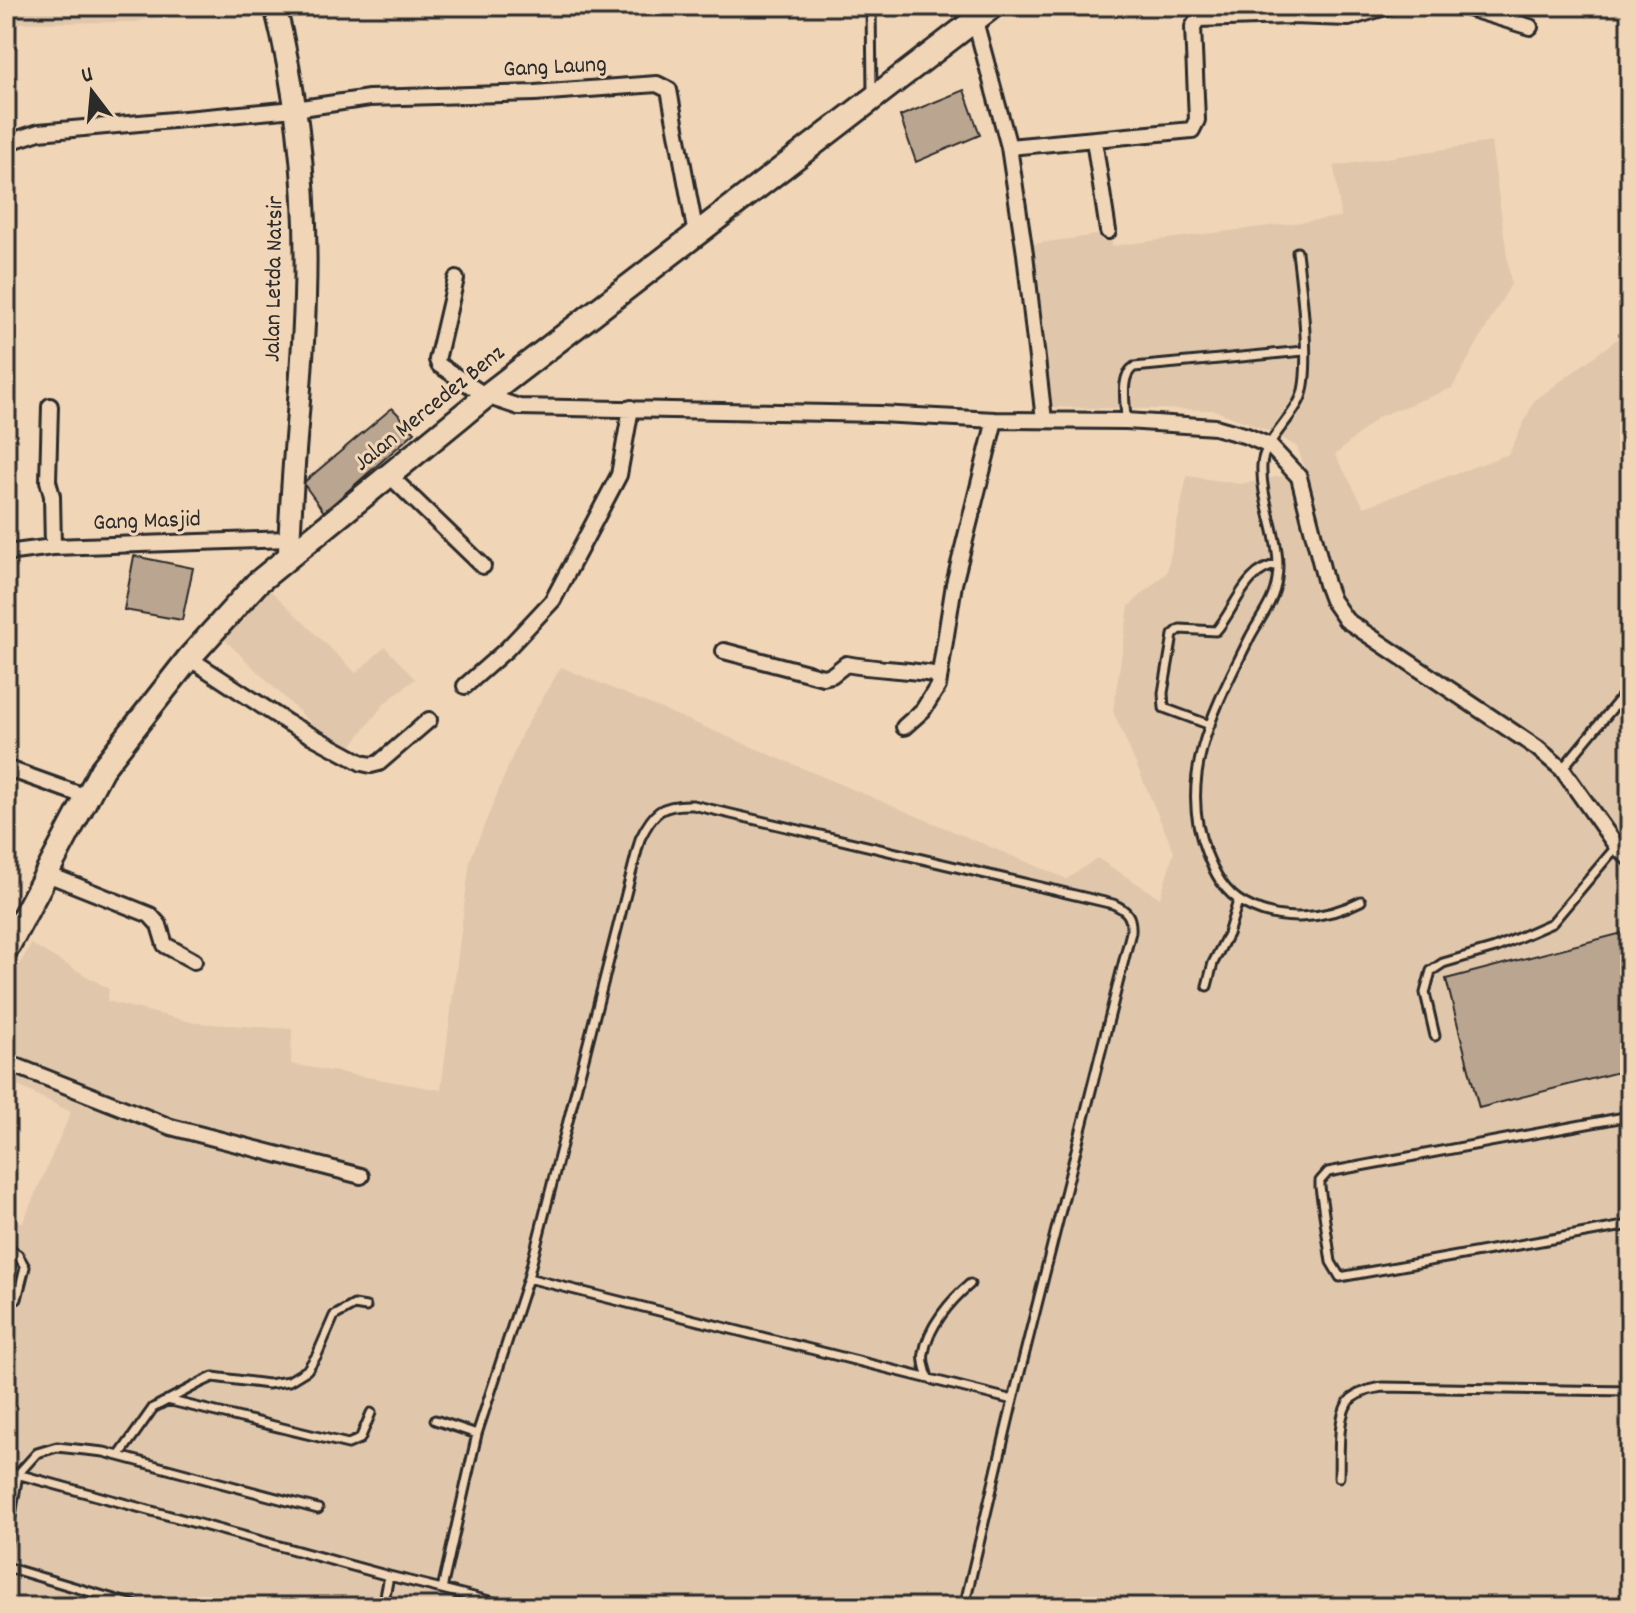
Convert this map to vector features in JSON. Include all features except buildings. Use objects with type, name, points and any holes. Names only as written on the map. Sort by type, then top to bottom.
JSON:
[{"type":"main road","name":"Jalan Mercedez Benz","points":[[6,950],[102,769],[189,658],[289,547],[389,475],[486,396],[872,100],[972,14],[993,6]]},
{"type":"street","name":"Jalan Letda Natsir","points":[[275,6],[295,109],[304,201],[305,285],[289,547]]},
{"type":"street","points":[[1009,147],[1187,132],[1195,128],[1193,27],[1198,19],[1349,18],[1389,6]]},
{"type":"street","points":[[1461,6],[1530,27]]},
{"type":"street","points":[[972,14],[1009,147],[1044,420]]},
{"type":"street","name":"Gang Laung","points":[[295,109],[414,95],[664,86],[669,90],[696,235]]},
{"type":"street","points":[[6,143],[39,132],[295,109]]},
{"type":"street","points":[[1094,140],[1108,231]]},
{"type":"street","points":[[456,279],[438,362],[442,368],[486,396],[519,407],[1126,421],[1215,427],[1270,446],[1299,477],[1326,584],[1332,600],[1346,620],[1537,748],[1562,769],[1617,847],[1630,859]]},
{"type":"street","points":[[50,406],[48,481],[53,508],[53,547]]},
{"type":"street","points":[[465,686],[507,649],[553,600],[619,475],[631,408]]},
{"type":"street","points":[[904,727],[915,720],[935,693],[954,584],[995,420]]},
{"type":"street","points":[[389,475],[483,566]]},
{"type":"street","name":"Gang Masjid","points":[[6,553],[53,547],[289,547]]},
{"type":"street","points":[[724,651],[823,677],[832,675],[846,664],[885,671],[894,667],[939,675]]},
{"type":"street","points":[[189,658],[288,723],[362,763],[379,763],[429,720]]},
{"type":"street","points":[[6,768],[87,797]]},
{"type":"street","points":[[47,874],[150,915],[159,925],[165,945],[194,961]]},
{"type":"street","points":[[6,1062],[171,1127],[361,1176]]},
{"type":"lane","points":[[871,6],[872,100]]},
{"type":"lane","points":[[1297,252],[1303,305],[1301,397],[1270,446],[1261,468],[1278,565],[1275,589],[1210,725],[1195,776],[1194,814],[1216,874],[1238,901],[1268,913],[1315,917],[1337,913],[1361,901]]},
{"type":"lane","points":[[1126,421],[1125,378],[1128,370],[1134,367],[1304,351]]},
{"type":"lane","points":[[1210,725],[1164,708],[1163,693],[1173,635],[1180,629],[1216,631],[1256,575],[1268,566],[1278,565]]},
{"type":"lane","points":[[1562,769],[1630,687]]},
{"type":"lane","points":[[442,1589],[477,1434],[528,1278],[640,839],[653,815],[675,804],[693,805],[1113,904],[1130,916],[1131,932],[964,1607]]},
{"type":"lane","points":[[1435,1036],[1425,993],[1431,971],[1443,963],[1495,948],[1552,923],[1617,847]]},
{"type":"lane","points":[[1207,986],[1238,901]]},
{"type":"lane","points":[[1630,1116],[1328,1172],[1320,1181],[1331,1262],[1340,1277],[1630,1225]]},
{"type":"lane","points":[[6,1247],[18,1255],[25,1267],[17,1299]]},
{"type":"lane","points":[[528,1278],[1013,1400]]},
{"type":"lane","points":[[928,1378],[923,1360],[927,1343],[948,1306],[970,1284]]},
{"type":"lane","points":[[119,1456],[153,1408],[213,1377],[268,1384],[289,1381],[307,1370],[334,1316],[354,1305],[366,1307]]},
{"type":"lane","points":[[1339,1477],[1343,1411],[1351,1399],[1363,1391],[1382,1387],[1630,1391]]},
{"type":"lane","points":[[167,1400],[348,1444],[360,1439],[371,1413]]},
{"type":"lane","points":[[435,1420],[477,1434]]},
{"type":"lane","points":[[6,1546],[18,1474],[37,1453],[57,1447],[119,1456],[318,1509]]},
{"type":"lane","points":[[6,1471],[513,1607]]},
{"type":"lane","points":[[6,1567],[141,1607]]},
{"type":"lane","points":[[383,1607],[389,1576]]},
{"type":"shaded area","points":[[6,6],[198,6],[136,22],[6,23]]},
{"type":"shaded area","points":[[1491,142],[1511,284],[1452,388],[1378,417],[1335,455],[1364,507],[1509,454],[1534,401],[1623,335],[1630,334],[1630,1607],[6,1607],[6,1219],[23,1222],[71,1112],[6,1080],[6,988],[31,944],[109,989],[107,1001],[195,1023],[292,1029],[291,1064],[441,1090],[470,860],[522,733],[561,667],[1067,879],[1097,858],[1160,898],[1174,852],[1113,711],[1129,606],[1167,572],[1187,476],[1241,484],[1306,471],[1297,447],[1274,433],[1214,410],[1044,407],[1027,245],[1111,233],[1112,246],[1341,217],[1334,166]]},
{"type":"shaded area","points":[[270,590],[356,673],[385,647],[415,679],[385,703],[351,746],[316,728],[222,637]]}]
